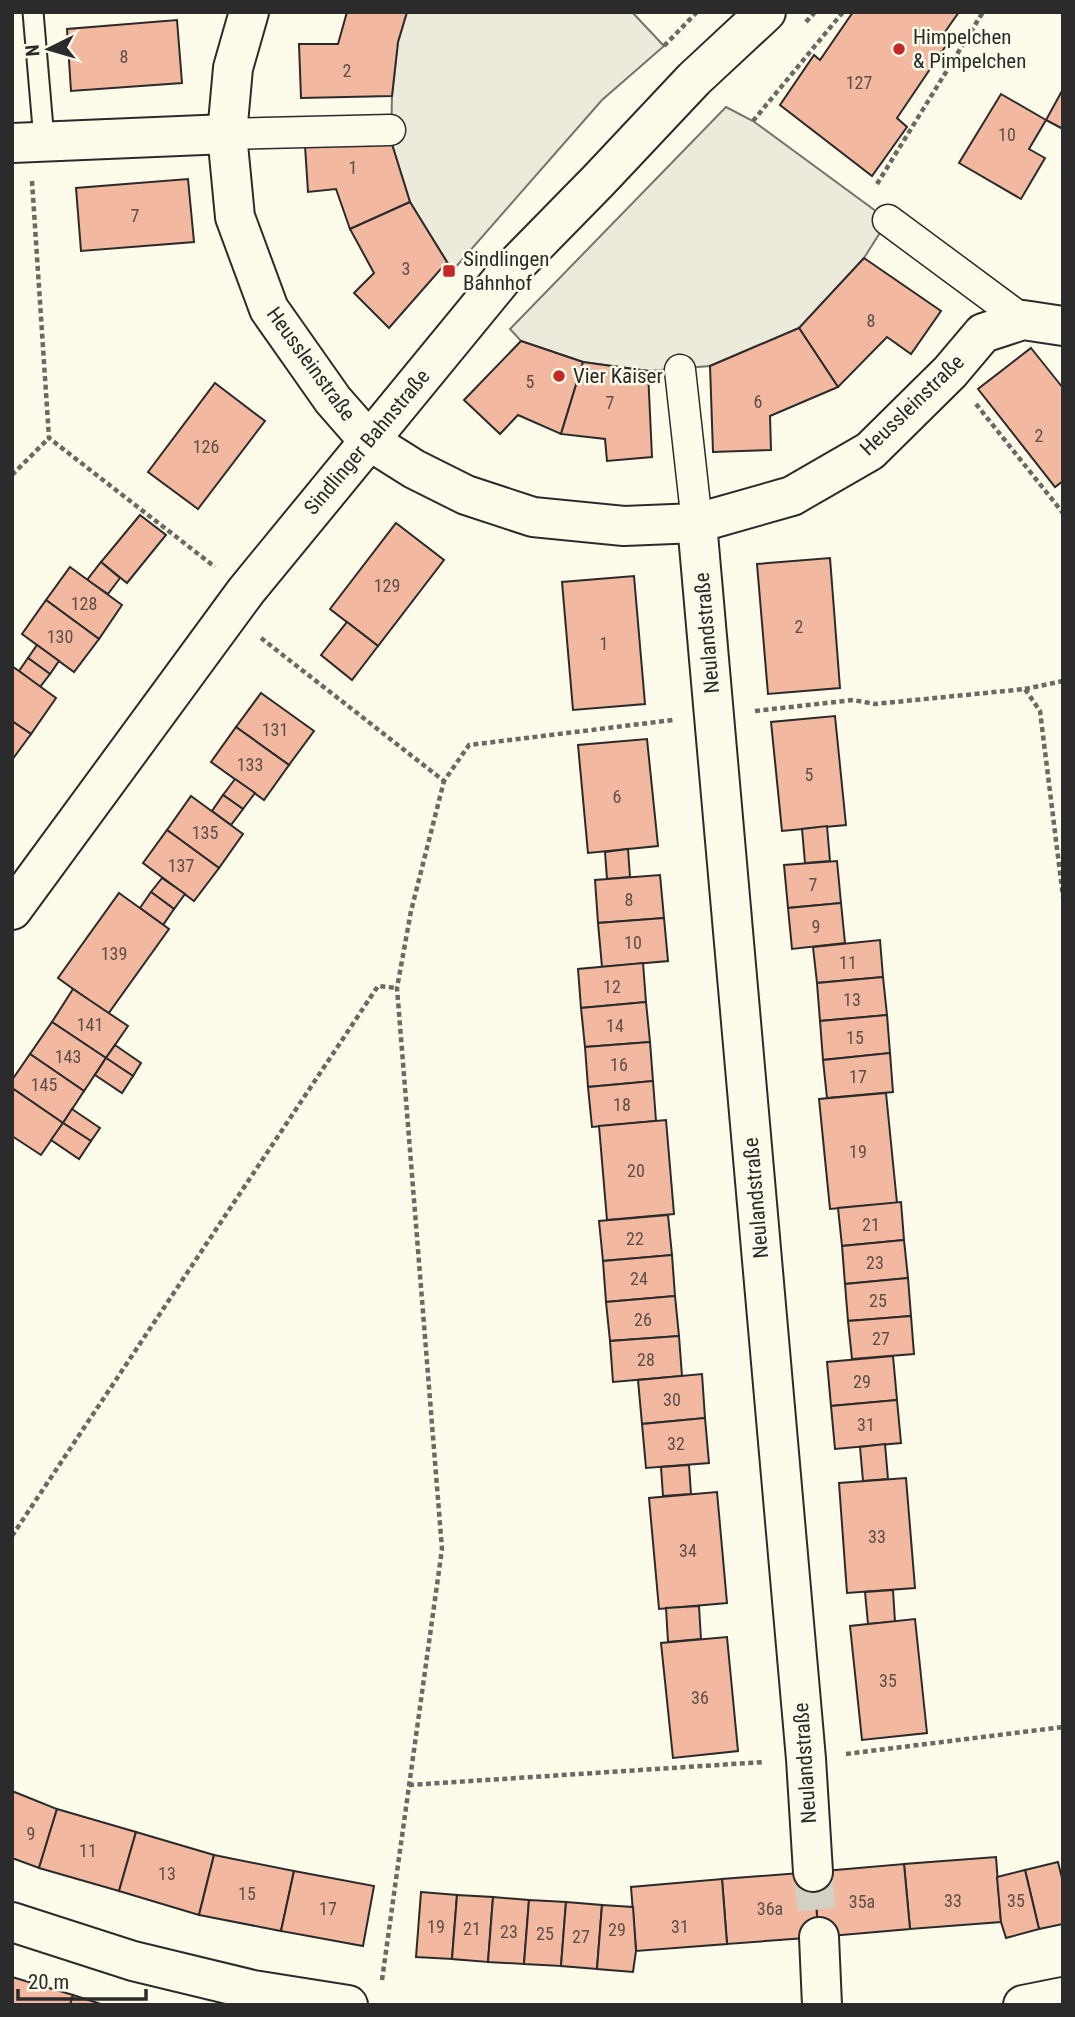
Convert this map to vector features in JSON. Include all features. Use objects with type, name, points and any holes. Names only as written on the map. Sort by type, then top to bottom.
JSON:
[{"type":"street","name":"Heussleinstraße","points":[[249,12],[233,68],[226,134],[234,217],[269,309],[333,400],[368,440],[414,469],[466,495],[533,517],[625,526],[697,523],[792,496],[870,451],[950,372],[984,333],[1023,320]]},
{"type":"street","name":"Sindlinger Bahnstraße","points":[[12,910],[238,602],[502,279],[694,79],[766,12]]},
{"type":"street","points":[[29,142],[390,130]]},
{"type":"street","points":[[888,220],[1023,320],[1063,326]]},
{"type":"street","points":[[680,370],[697,523]]},
{"type":"street","name":"Neulandstraße","points":[[697,523],[806,1759],[813,1872]]},
{"type":"street","points":[[12,1922],[133,1961],[253,1990],[364,1998]]},
{"type":"street","points":[[819,1937],[822,2005]]},
{"type":"street","points":[[1023,2005],[1063,1997]]},
{"type":"lane","points":[[29,142],[33,12]]},
{"type":"path","points":[[664,46],[697,12]]},
{"type":"path","points":[[753,121],[843,12]]},
{"type":"path","points":[[872,192],[983,12]]},
{"type":"path","points":[[29,142],[49,438],[444,781]]},
{"type":"path","points":[[950,372],[1063,513]]},
{"type":"path","points":[[12,475],[49,438]]},
{"type":"path","points":[[364,1998],[409,1785],[442,1549],[397,988],[411,911],[444,781],[469,745],[853,700],[875,705],[1025,690],[1063,681]]},
{"type":"path","points":[[1025,690],[1040,711],[1063,897]]},
{"type":"path","points":[[12,1536],[378,986],[397,988]]},
{"type":"path","points":[[409,1785],[806,1759],[1063,1727]]},
{"type":"shaded area","points":[[407,12],[632,12],[664,46],[602,100],[454,269],[410,202],[391,141],[392,96],[398,42]]},
{"type":"shaded area","points":[[726,107],[753,121],[888,220],[864,258],[799,328],[710,366],[648,371],[583,362],[521,341],[510,329]]},
{"type":"building","points":[[347,12],[407,12],[398,42],[392,96],[301,98],[299,44],[338,44]]},
{"type":"building","points":[[853,12],[959,12],[940,39],[947,44],[897,118],[907,127],[872,176],[780,105],[814,55],[820,60]]},
{"type":"building","points":[[177,20],[182,83],[71,91],[67,29]]},
{"type":"building","points":[[1063,89],[1063,129],[1046,120]]},
{"type":"building","points":[[1001,94],[1046,120],[1029,149],[1045,158],[1021,199],[959,163]]},
{"type":"building","points":[[391,141],[410,202],[350,229],[336,189],[308,192],[305,146]]},
{"type":"building","points":[[188,179],[194,242],[81,251],[76,188]]},
{"type":"building","points":[[410,202],[447,262],[389,328],[354,293],[374,273],[350,229]]},
{"type":"building","points":[[864,258],[941,311],[911,354],[887,337],[838,387],[799,328]]},
{"type":"building","points":[[799,328],[838,387],[770,416],[771,450],[713,452],[710,366]]},
{"type":"building","points":[[521,341],[583,362],[561,434],[518,415],[500,434],[464,400]]},
{"type":"building","points":[[1031,348],[1063,388],[1063,481],[1055,487],[978,389]]},
{"type":"building","points":[[583,362],[648,371],[652,457],[607,461],[605,439],[561,434]]},
{"type":"building","points":[[215,383],[265,421],[198,509],[148,472]]},
{"type":"building","points":[[140,515],[166,535],[127,583],[101,562]]},
{"type":"building","points":[[396,523],[444,560],[378,646],[330,609]]},
{"type":"building","points":[[830,558],[840,688],[768,694],[757,564]]},
{"type":"building","points":[[101,562],[120,578],[108,594],[87,580]]},
{"type":"building","points":[[70,567],[122,605],[99,639],[46,600]]},
{"type":"building","points":[[634,576],[645,704],[573,710],[562,582]]},
{"type":"building","points":[[46,600],[99,639],[74,672],[22,634]]},
{"type":"building","points":[[347,622],[378,646],[352,680],[321,655]]},
{"type":"building","points":[[37,645],[59,661],[50,674],[28,658]]},
{"type":"building","points":[[28,658],[50,674],[40,687],[19,671]]},
{"type":"building","points":[[12,666],[56,698],[31,734],[12,721]]},
{"type":"building","points":[[261,693],[314,731],[289,765],[236,727]]},
{"type":"building","points":[[835,716],[846,825],[782,831],[771,722]]},
{"type":"building","points":[[12,721],[31,734],[12,760]]},
{"type":"building","points":[[236,727],[289,765],[264,800],[211,762]]},
{"type":"building","points":[[647,739],[658,846],[588,853],[578,745]]},
{"type":"building","points":[[235,779],[255,793],[243,809],[223,795]]},
{"type":"building","points":[[223,795],[243,809],[231,825],[212,811]]},
{"type":"building","points":[[191,796],[243,834],[219,868],[167,830]]},
{"type":"building","points":[[827,826],[830,861],[805,863],[802,829]]},
{"type":"building","points":[[167,830],[219,868],[194,901],[143,863]]},
{"type":"building","points":[[628,849],[630,877],[607,879],[605,852]]},
{"type":"building","points":[[837,861],[841,903],[788,908],[784,865]]},
{"type":"building","points":[[660,875],[664,918],[598,923],[595,880]]},
{"type":"building","points":[[162,878],[185,894],[174,909],[151,892]]},
{"type":"building","points":[[151,892],[174,909],[163,925],[140,908]]},
{"type":"building","points":[[119,893],[169,929],[108,1014],[58,978]]},
{"type":"building","points":[[841,903],[845,943],[792,949],[788,908]]},
{"type":"building","points":[[664,918],[668,961],[602,967],[598,923]]},
{"type":"building","points":[[880,940],[883,977],[817,983],[813,947]]},
{"type":"building","points":[[643,963],[646,1002],[581,1008],[578,969]]},
{"type":"building","points":[[883,977],[887,1015],[820,1021],[817,983]]},
{"type":"building","points":[[73,989],[128,1026],[106,1058],[52,1022]]},
{"type":"building","points":[[646,1002],[650,1042],[585,1047],[581,1008]]},
{"type":"building","points":[[887,1015],[890,1053],[823,1060],[820,1021]]},
{"type":"building","points":[[52,1022],[106,1058],[84,1091],[30,1054]]},
{"type":"building","points":[[650,1042],[653,1081],[588,1087],[585,1047]]},
{"type":"building","points":[[115,1045],[141,1063],[133,1076],[106,1058]]},
{"type":"building","points":[[890,1053],[893,1092],[827,1098],[823,1060]]},
{"type":"building","points":[[30,1054],[84,1091],[63,1123],[12,1088],[12,1080]]},
{"type":"building","points":[[106,1058],[133,1076],[122,1093],[95,1075]]},
{"type":"building","points":[[653,1081],[656,1121],[592,1127],[588,1087]]},
{"type":"building","points":[[12,1088],[63,1123],[41,1155],[12,1136]]},
{"type":"building","points":[[886,1093],[897,1203],[830,1209],[819,1099]]},
{"type":"building","points":[[72,1109],[100,1128],[91,1141],[63,1123]]},
{"type":"building","points":[[666,1120],[674,1214],[607,1220],[599,1126]]},
{"type":"building","points":[[63,1123],[91,1141],[79,1159],[51,1140]]},
{"type":"building","points":[[901,1202],[904,1240],[842,1246],[838,1208]]},
{"type":"building","points":[[668,1215],[672,1255],[603,1261],[599,1221]]},
{"type":"building","points":[[904,1240],[908,1278],[845,1284],[842,1246]]},
{"type":"building","points":[[672,1255],[675,1296],[606,1302],[603,1261]]},
{"type":"building","points":[[908,1278],[911,1316],[848,1321],[845,1284]]},
{"type":"building","points":[[675,1296],[679,1336],[610,1341],[606,1302]]},
{"type":"building","points":[[911,1316],[914,1354],[852,1359],[848,1321]]},
{"type":"building","points":[[679,1336],[682,1376],[613,1382],[610,1341]]},
{"type":"building","points":[[893,1356],[897,1400],[831,1406],[827,1362]]},
{"type":"building","points":[[702,1374],[705,1418],[642,1424],[638,1380]]},
{"type":"building","points":[[897,1400],[901,1443],[835,1449],[831,1406]]},
{"type":"building","points":[[705,1418],[709,1463],[646,1468],[642,1424]]},
{"type":"building","points":[[885,1444],[888,1479],[863,1481],[860,1447]]},
{"type":"building","points":[[689,1465],[691,1494],[663,1496],[661,1467]]},
{"type":"building","points":[[906,1478],[915,1588],[847,1593],[839,1483]]},
{"type":"building","points":[[717,1492],[727,1603],[659,1609],[649,1498]]},
{"type":"building","points":[[893,1590],[895,1622],[868,1624],[865,1592]]},
{"type":"building","points":[[699,1606],[701,1639],[668,1642],[666,1608]]},
{"type":"building","points":[[915,1619],[927,1733],[862,1740],[850,1626]]},
{"type":"building","points":[[727,1637],[738,1751],[673,1758],[661,1643]]},
{"type":"building","points":[[12,1791],[57,1809],[39,1868],[12,1858]]},
{"type":"building","points":[[57,1809],[136,1832],[119,1891],[39,1868]]},
{"type":"building","points":[[136,1832],[214,1855],[199,1915],[119,1891]]},
{"type":"building","points":[[214,1855],[294,1871],[281,1931],[199,1915]]},
{"type":"building","points":[[996,1857],[1001,1922],[910,1929],[904,1864]]},
{"type":"building","points":[[1058,1862],[1063,1882],[1063,1924],[1039,1929],[1025,1870]]},
{"type":"building","points":[[904,1864],[910,1929],[819,1937],[813,1872]]},
{"type":"building","points":[[1025,1870],[1039,1929],[1006,1938],[1001,1922],[997,1877]]},
{"type":"building","points":[[294,1871],[374,1886],[363,1946],[281,1931]]},
{"type":"building","points":[[813,1872],[819,1937],[727,1944],[722,1879]]},
{"type":"building","points":[[722,1879],[727,1944],[636,1951],[631,1887]]},
{"type":"building","points":[[421,1892],[457,1895],[452,1959],[416,1957]]},
{"type":"building","points":[[457,1895],[493,1897],[488,1962],[452,1959]]},
{"type":"building","points":[[493,1897],[529,1900],[524,1964],[488,1962]]},
{"type":"building","points":[[529,1900],[566,1902],[561,1966],[524,1964]]},
{"type":"building","points":[[566,1902],[602,1905],[597,1969],[561,1966]]},
{"type":"building","points":[[602,1905],[633,1907],[636,1951],[633,1972],[597,1969]]},
{"type":"building","points":[[12,1977],[73,1995],[70,2005],[12,2005]]},
{"type":"building","points":[[73,1995],[104,2005],[70,2005]]},
{"type":"tunnel","points":[[813,1872],[819,1937]]},
{"type":"place","name":"Himpelchen & Pimpelchen","points":[[899,49]]},
{"type":"place","name":"Sindlingen Bahnhof","points":[[449,271]]},
{"type":"place","name":"Vier Kaiser","points":[[559,376]]}]
